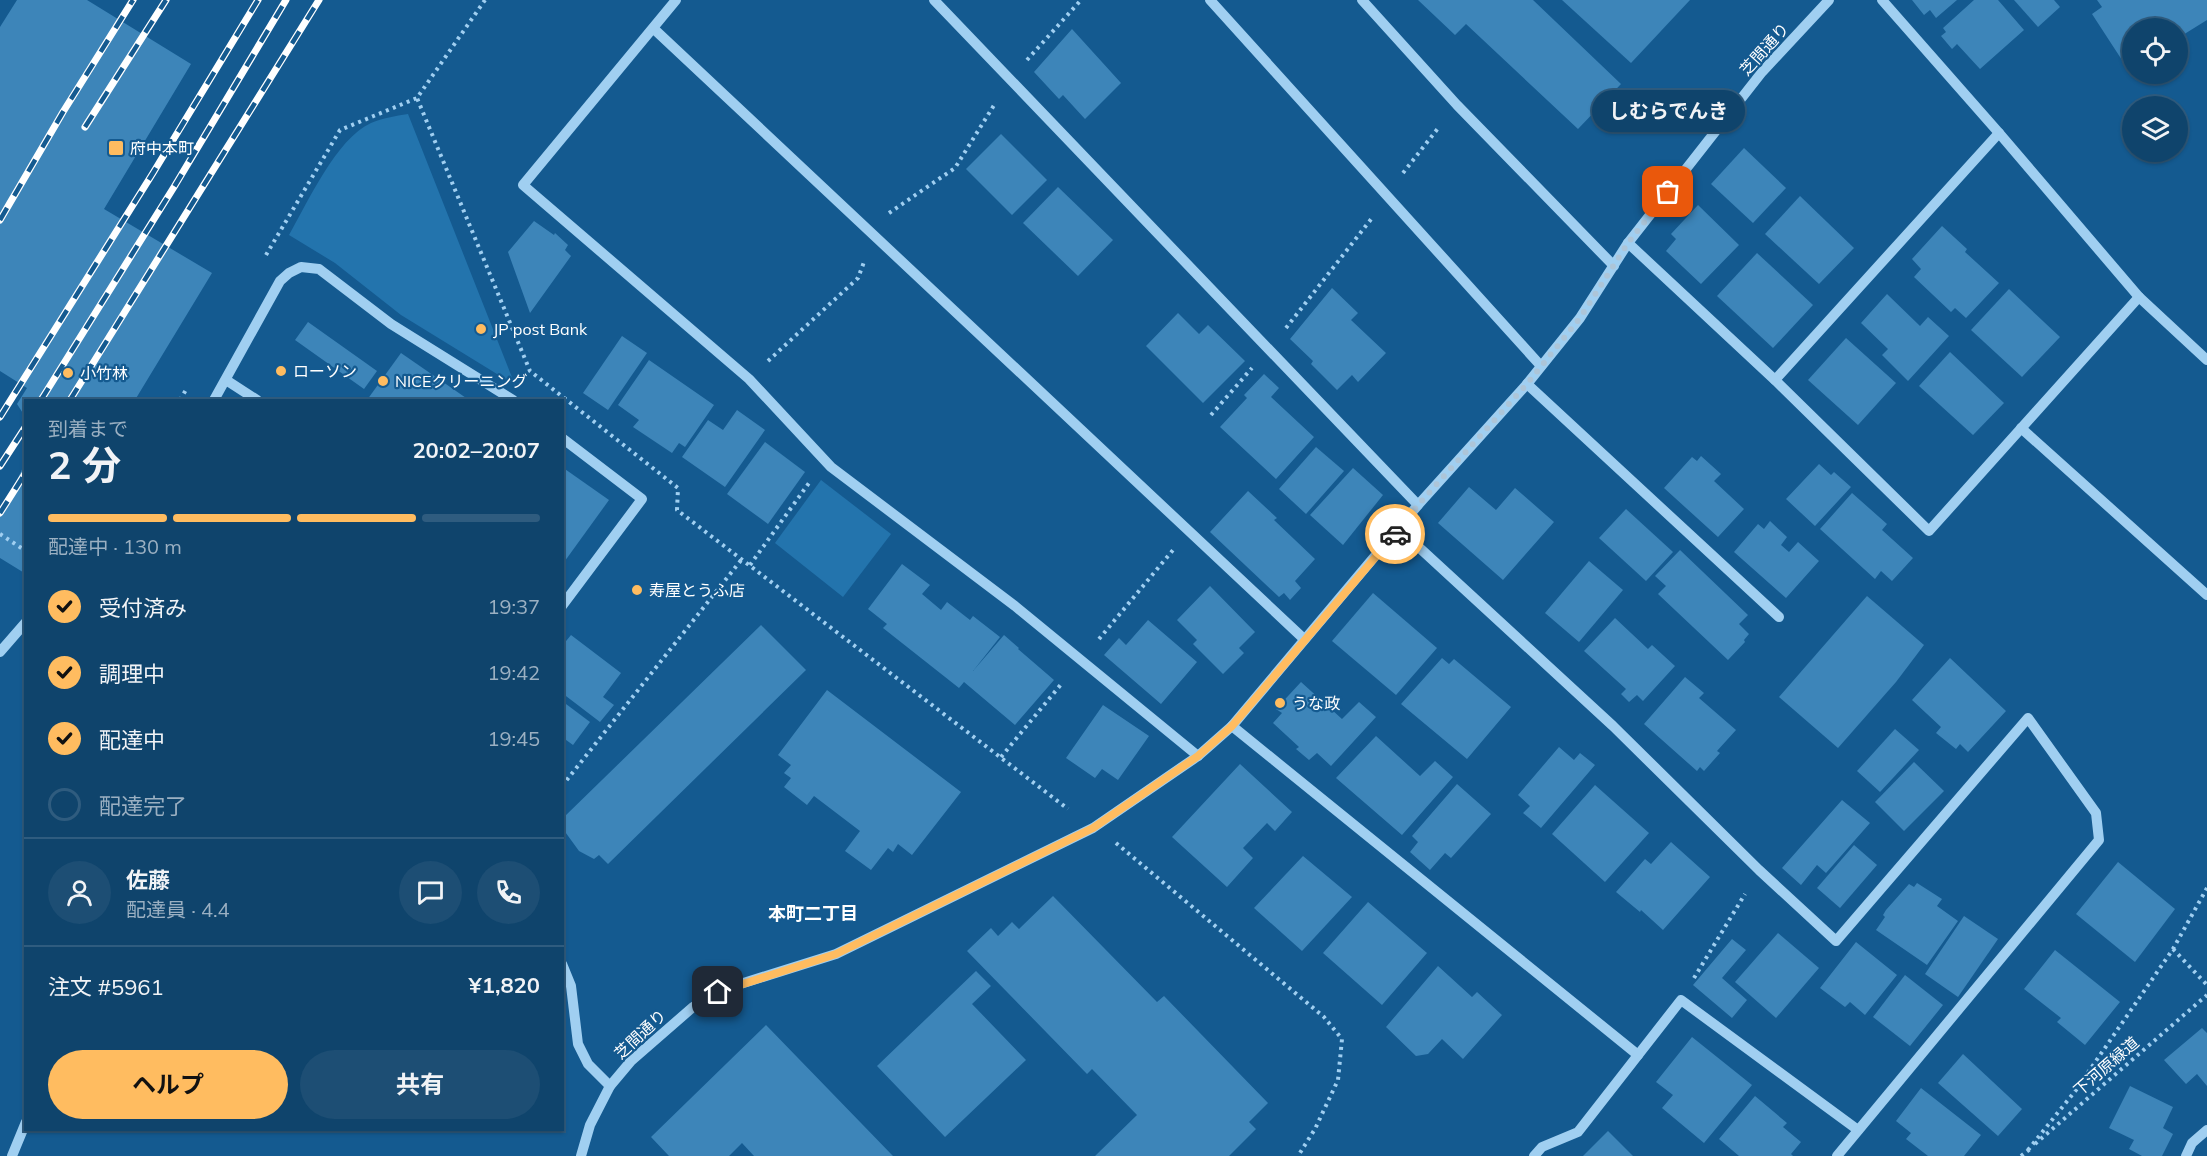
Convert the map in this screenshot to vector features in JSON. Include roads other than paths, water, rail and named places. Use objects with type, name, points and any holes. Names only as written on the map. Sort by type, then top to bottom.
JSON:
[{"type":"street","points":[[676,0],[523,185],[749,379],[825,461],[1015,606],[1198,756]]},
{"type":"street","points":[[934,0],[1009,81],[1418,505]]},
{"type":"street","points":[[1210,0],[1541,366]]},
{"type":"street","points":[[1362,0],[1457,105],[1614,266]]},
{"type":"street","name":"芝間通り","points":[[581,1156],[590,1125],[610,1086],[631,1061],[657,1036],[693,1007],[718,992],[836,954],[1093,828],[1198,756],[1232,726],[1418,505],[1527,384],[1580,318],[1628,243],[1762,72],[1829,0]]},
{"type":"street","points":[[1881,0],[1999,133],[2139,297],[2207,360]]},
{"type":"street","points":[[654,29],[1304,639]]},
{"type":"street","points":[[1775,380],[1999,133]]},
{"type":"street","points":[[1628,243],[1775,380],[1929,531],[2139,297]]},
{"type":"street","points":[[215,399],[280,281],[301,267],[319,269],[391,324],[511,399]]},
{"type":"street","points":[[226,380],[254,399]]},
{"type":"street","points":[[1527,384],[1779,617]]},
{"type":"street","points":[[2021,428],[2207,596]]},
{"type":"street","points":[[564,440],[642,499],[564,603]]},
{"type":"street","points":[[1400,529],[1613,726],[1759,870],[1836,941],[2028,718],[2096,813],[2099,840],[1837,1156]]},
{"type":"street","points":[[0,652],[24,624]]},
{"type":"street","points":[[1232,726],[1638,1055]]},
{"type":"street","points":[[564,969],[571,986],[578,1044],[588,1064],[610,1086]]},
{"type":"street","points":[[1534,1156],[1542,1147],[1578,1132],[1681,1000],[1858,1130]]},
{"type":"street","points":[[12,1156],[24,1127]]},
{"type":"street","points":[[2186,1156],[2192,1143],[2207,1130]]},
{"type":"railway","points":[[0,220],[63,112],[133,0]]},
{"type":"railway","points":[[85,127],[166,0]]},
{"type":"railway","points":[[0,417],[258,0]]},
{"type":"railway","points":[[42,399],[174,187],[286,0]]},
{"type":"railway","points":[[71,399],[319,0]]},
{"type":"railway","points":[[0,466],[24,429]]},
{"type":"railway","points":[[0,513],[24,475]]},
{"type":"place","name":"府中本町","points":[[116,148]]},
{"type":"place","name":"しむらでんき","points":[[1668,192]]},
{"type":"place","name":"JP post Bank","points":[[481,329]]},
{"type":"place","name":"ローソン","points":[[281,371]]},
{"type":"place","name":"小竹林","points":[[68,373]]},
{"type":"place","name":"NICEクリーニング","points":[[383,381]]},
{"type":"place","name":"寿屋とうふ店","points":[[637,590]]},
{"type":"place","name":"うな政","points":[[1280,703]]},
{"type":"district","name":"本町二丁目","points":[[813,913]]}]
